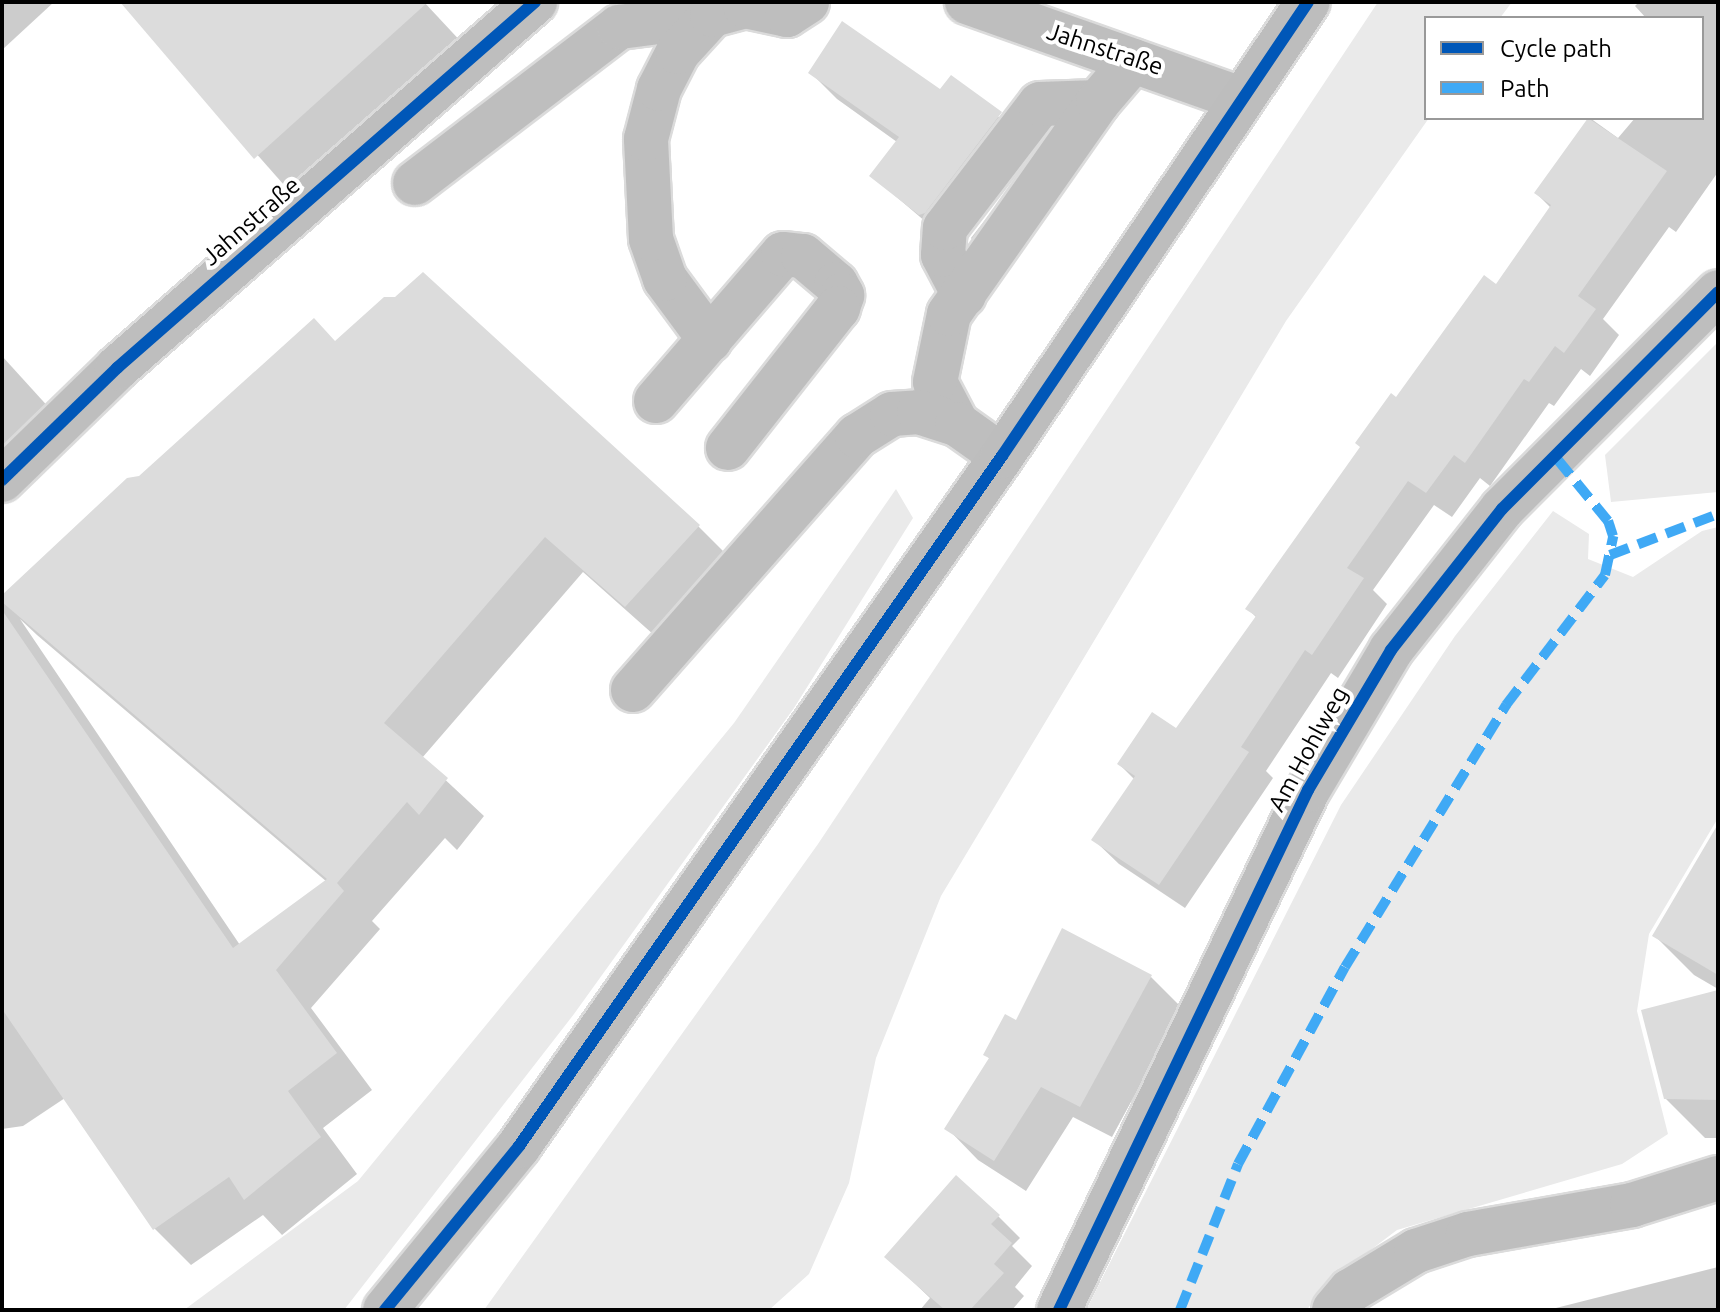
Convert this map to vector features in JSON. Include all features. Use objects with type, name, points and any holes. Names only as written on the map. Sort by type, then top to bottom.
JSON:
[{"type":"main road","points":[[385,1310],[519,1146],[1002,456],[1308,2]]},
{"type":"street","name":"Jahnstraße","points":[[2,480],[129,358],[535,2]]},
{"type":"street","points":[[415,183],[619,27],[712,15],[745,6],[787,15],[807,2]]},
{"type":"street","name":"Jahnstraße","points":[[967,2],[1241,99]]},
{"type":"street","points":[[710,340],[665,279],[651,239],[644,186],[646,139],[659,89],[678,52],[712,15]]},
{"type":"street","points":[[957,424],[935,382],[949,314],[1098,102],[1133,61]]},
{"type":"street","points":[[656,401],[783,254],[803,256],[836,284],[842,295],[838,308],[728,448]]},
{"type":"street","name":"Am Hohlweg","points":[[1059,1310],[1308,790],[1391,650],[1502,509],[1718,292]]},
{"type":"street","points":[[633,690],[857,436],[892,414],[919,412],[957,424],[1002,456]]},
{"type":"street","points":[[1334,1310],[1350,1291],[1416,1251],[1468,1234],[1632,1205],[1718,1178]]},
{"type":"shaded area","points":[[1378,2],[1512,2],[1502,16],[1424,16],[1424,120],[1428,120],[1286,321],[941,896],[876,1058],[849,1183],[809,1274],[769,1310],[484,1310],[818,844]]},
{"type":"shaded area","points":[[1718,342],[1718,492],[1611,502],[1605,455]]},
{"type":"shaded area","points":[[896,489],[913,518],[794,708],[574,1014],[344,1310],[184,1310],[358,1181],[734,723]]},
{"type":"shaded area","points":[[1553,511],[1589,534],[1588,559],[1633,577],[1702,531],[1718,527],[1718,818],[1649,934],[1637,1011],[1668,1134],[1622,1164],[1397,1230],[1323,1286],[1307,1310],[1086,1310],[1341,805],[1455,636]]},
{"type":"building","points":[[120,2],[428,2],[254,159]]},
{"type":"building","points":[[842,21],[940,89],[951,75],[1002,112],[925,213],[919,215],[869,176],[899,137],[808,73]]},
{"type":"building","points":[[1587,120],[1667,171],[1578,296],[1596,309],[1564,353],[1555,346],[1529,382],[1524,379],[1465,463],[1454,455],[1426,493],[1408,481],[1347,568],[1364,578],[1312,655],[1305,650],[1241,747],[1249,752],[1159,885],[1091,840],[1135,776],[1117,764],[1152,712],[1176,728],[1256,616],[1245,609],[1360,447],[1355,443],[1391,393],[1396,397],[1484,275],[1496,284],[1551,205],[1534,193]]},
{"type":"building","points":[[423,272],[700,525],[625,607],[545,537],[384,723],[448,778],[419,815],[407,802],[337,883],[344,891],[276,970],[337,1053],[288,1091],[321,1137],[244,1200],[229,1177],[153,1230],[2,1009],[2,610],[233,948],[327,879],[2,602],[2,595],[127,478],[139,476],[314,318],[335,341],[384,297],[395,297]]},
{"type":"building","points":[[1718,824],[1718,975],[1652,936]]},
{"type":"building","points":[[1062,928],[1152,975],[1080,1107],[1041,1087],[994,1161],[944,1129],[989,1058],[983,1055],[1005,1014],[1016,1020]]},
{"type":"building","points":[[1718,990],[1718,1100],[1664,1099],[1641,1010]]},
{"type":"building","points":[[956,1175],[1000,1215],[991,1224],[1012,1243],[994,1264],[1004,1273],[970,1310],[945,1310],[884,1257]]},
{"type":"marked path","points":[[1180,1310],[1238,1164],[1345,967],[1506,705],[1605,575],[1613,536],[1608,521],[1553,454]]},
{"type":"marked path","points":[[1610,555],[1718,514]]},
{"type":"cycle path","points":[[2,480],[117,368],[535,2]]},
{"type":"cycle path","points":[[385,1310],[519,1146],[1002,456],[1308,2]]},
{"type":"cycle path","points":[[1059,1310],[1308,790],[1391,650],[1502,509],[1718,292]]}]
